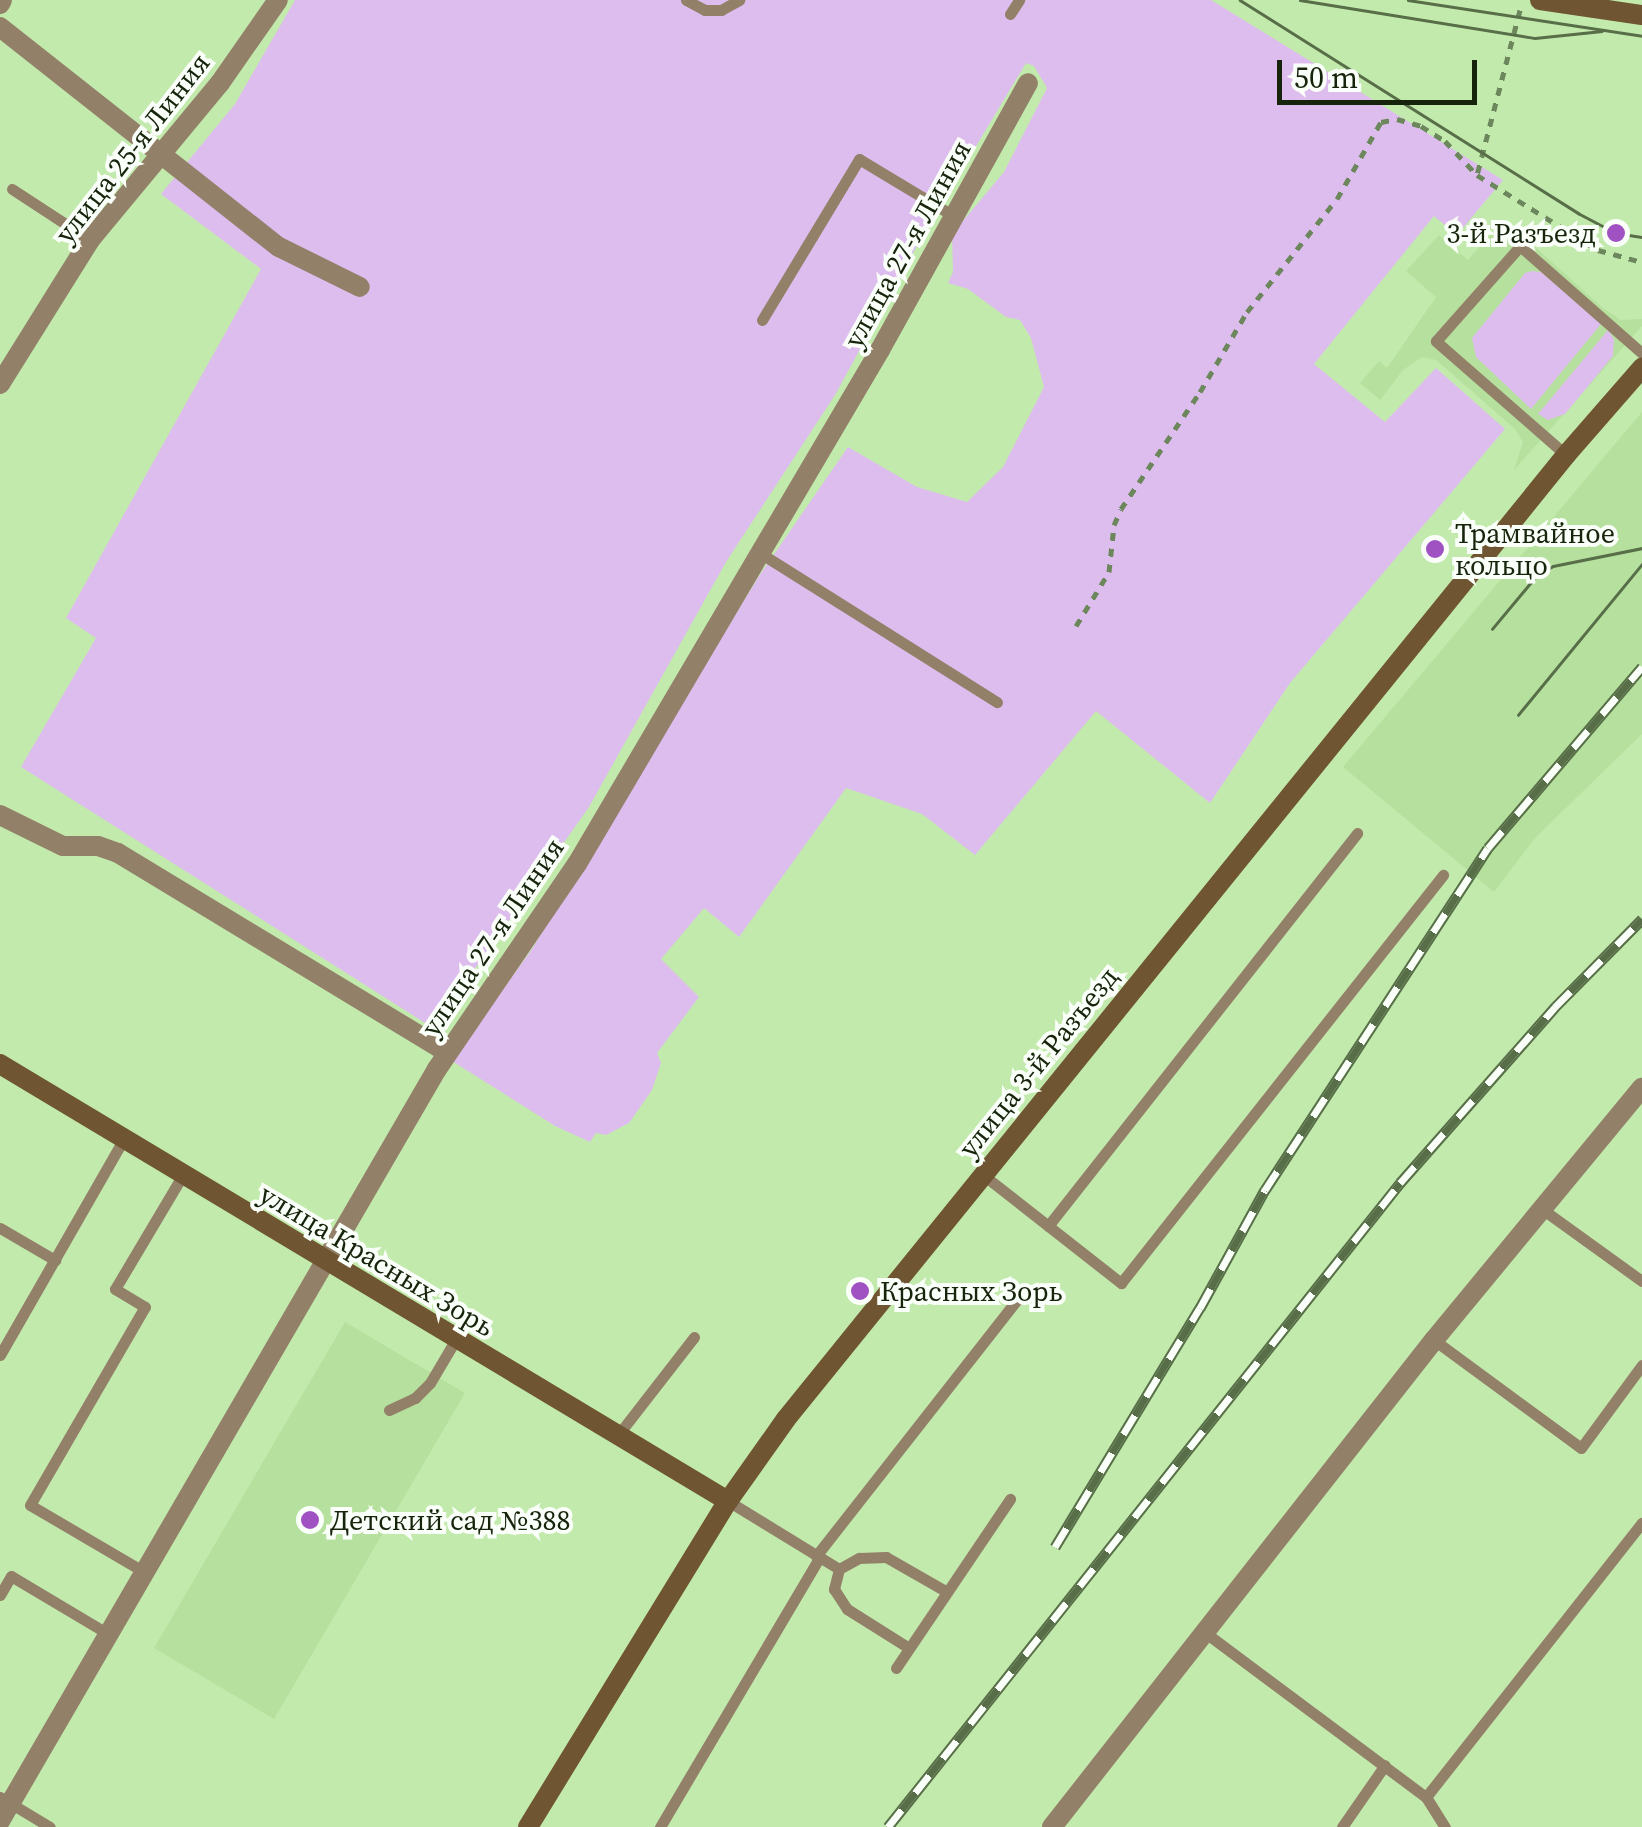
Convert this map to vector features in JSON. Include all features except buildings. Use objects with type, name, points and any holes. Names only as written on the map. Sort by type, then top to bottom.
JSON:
[{"type":"main road","points":[[1538,6],[1642,15]]},
{"type":"main road","name":"улица 3-й Разъезд","points":[[528,1827],[728,1500],[786,1418],[1566,454],[1642,368]]},
{"type":"main road","name":"улица Красных Зорь","points":[[0,1064],[728,1500]]},
{"type":"street","name":"улица 25-я Линия","points":[[0,384],[90,240],[220,83],[278,0]]},
{"type":"street","points":[[0,27],[279,247],[360,287]]},
{"type":"street","name":"улица 27-я Линия","points":[[4,1808],[146,1573],[323,1259],[447,1052],[577,864],[1028,83]]},
{"type":"street","points":[[2,815],[63,846],[98,846],[118,853],[447,1052]]},
{"type":"street","points":[[1052,1827],[1434,1340],[1642,1088]]},
{"type":"lane","points":[[686,0],[705,10],[721,10],[740,0]]},
{"type":"lane","points":[[1010,14],[1019,0]]},
{"type":"lane","points":[[762,320],[859,159],[954,216]]},
{"type":"lane","points":[[12,190],[90,240]]},
{"type":"lane","points":[[1566,454],[1436,341],[1520,246],[1642,352]]},
{"type":"lane","points":[[760,553],[997,702]]},
{"type":"lane","points":[[1048,1226],[1358,834]]},
{"type":"lane","points":[[982,1174],[1121,1284],[1443,875]]},
{"type":"lane","points":[[0,1355],[123,1140]]},
{"type":"lane","points":[[146,1573],[30,1505],[146,1307],[115,1289],[182,1176]]},
{"type":"lane","points":[[1542,1209],[1642,1281]]},
{"type":"lane","points":[[0,1228],[54,1260]]},
{"type":"lane","points":[[660,1827],[818,1557],[1017,1300]]},
{"type":"lane","points":[[618,1435],[694,1337]]},
{"type":"lane","points":[[389,1410],[414,1398],[430,1383],[456,1339]]},
{"type":"lane","points":[[1434,1340],[1582,1448],[1642,1365]]},
{"type":"lane","points":[[896,1668],[1010,1499]]},
{"type":"lane","points":[[728,1500],[839,1568]]},
{"type":"lane","points":[[1426,1797],[1642,1523]]},
{"type":"lane","points":[[839,1568],[859,1558],[886,1557],[947,1592]]},
{"type":"lane","points":[[839,1568],[834,1589],[847,1610],[909,1648]]},
{"type":"lane","points":[[0,1595],[11,1576],[110,1634]]},
{"type":"lane","points":[[1203,1631],[1426,1797],[1445,1827]]},
{"type":"lane","points":[[1342,1827],[1384,1766]]},
{"type":"lane","points":[[4,1808],[50,1827]]},
{"type":"path","points":[[1477,175],[1520,10],[1538,6]]},
{"type":"path","points":[[1076,626],[1108,572],[1114,525],[1121,509],[1200,392],[1247,312],[1337,199],[1381,122],[1397,119],[1421,126],[1445,141],[1477,175],[1598,250],[1642,262]]},
{"type":"shaded area","points":[[295,0],[1211,0],[1503,180],[1457,235],[1434,216],[1314,364],[1385,422],[1436,368],[1505,429],[1290,683],[1210,803],[1096,711],[975,855],[922,814],[846,788],[739,937],[704,908],[661,959],[699,997],[657,1053],[661,1063],[652,1090],[629,1123],[606,1135],[596,1133],[590,1142],[555,1126],[452,1061],[532,949],[759,576],[848,447],[917,487],[967,502],[1003,467],[1044,387],[1031,338],[1020,320],[1006,317],[968,289],[948,283],[953,272],[952,234],[1004,172],[1047,88],[1034,66],[1026,63],[925,231],[835,395],[726,562],[589,807],[433,1028],[21,767],[96,638],[66,618],[261,269],[161,194],[235,104]]},
{"type":"shaded area","points":[[1504,219],[1603,308],[1621,320],[1642,319],[1642,326],[1514,470],[1523,442],[1515,429],[1436,360],[1422,357],[1403,370],[1380,400],[1360,383],[1379,361],[1387,368],[1436,297],[1406,271],[1439,235],[1468,260]]},
{"type":"shaded area","points":[[1541,272],[1601,324],[1531,409],[1476,357],[1472,338],[1525,273]]},
{"type":"shaded area","points":[[1608,330],[1614,339],[1613,356],[1565,414],[1548,420],[1538,414]]},
{"type":"shaded area","points":[[1642,412],[1642,734],[1535,838],[1494,892],[1343,767]]},
{"type":"shaded area","name":"Детский сад №388","points":[[345,1322],[465,1393],[274,1719],[154,1648]]},
{"type":"tram line","points":[[1240,0],[1578,213],[1616,233],[1642,237]]},
{"type":"tram line","points":[[1300,0],[1535,38],[1602,31]]},
{"type":"tram line","points":[[1408,0],[1642,36]]},
{"type":"tram line","points":[[1492,629],[1537,575],[1553,566],[1642,548]]},
{"type":"tram line","points":[[1518,715],[1642,564]]},
{"type":"railway","points":[[1055,1547],[1200,1308],[1265,1190],[1488,848],[1642,667]]},
{"type":"railway","points":[[888,1827],[1400,1183],[1555,1007],[1642,919]]},
{"type":"place","name":"3-й Разъезд","points":[[1616,233]]},
{"type":"place","name":"Трамвайное кольцо","points":[[1435,549]]},
{"type":"place","name":"Красных Зорь","points":[[860,1291]]},
{"type":"place","name":"Детский сад №388","points":[[310,1520]]}]
